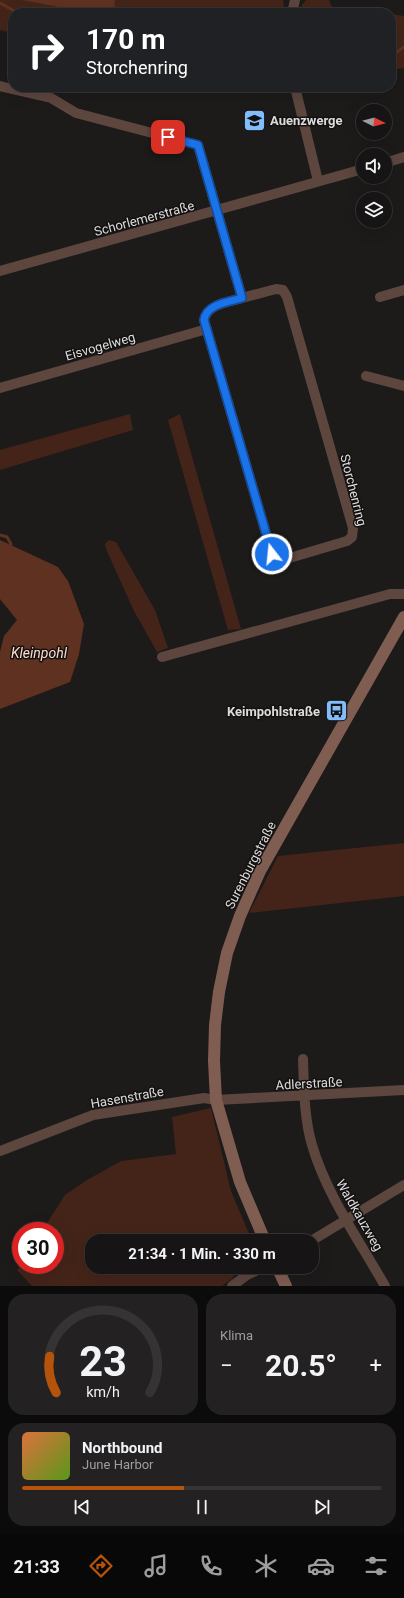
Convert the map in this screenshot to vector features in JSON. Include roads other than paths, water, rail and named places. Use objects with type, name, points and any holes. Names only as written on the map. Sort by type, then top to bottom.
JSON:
[{"type":"street","points":[[26,92],[51,98],[76,113],[198,145],[242,298]]},
{"type":"street","points":[[296,92],[318,182]]},
{"type":"street","points":[[392,161],[404,157]]},
{"type":"street","name":"Schorlemerstraße","points":[[0,271],[356,171]]},
{"type":"street","name":"Storchenring","points":[[276,289],[283,290],[287,297],[353,528],[352,537],[347,541],[286,559],[278,558],[272,554],[204,320],[205,314],[210,308],[242,298],[276,289]]},
{"type":"street","points":[[380,297],[404,290]]},
{"type":"street","name":"Eisvogelweg","points":[[0,388],[207,329]]},
{"type":"street","points":[[366,376],[404,386]]},
{"type":"street","points":[[162,657],[390,594],[404,594]]},
{"type":"street","name":"Surenburgstraße","points":[[263,1234],[240,1182],[216,1100],[214,1054],[215,1024],[219,992],[228,953],[246,900],[267,858],[404,617]]},
{"type":"street","name":"Waldkauzweg","points":[[303,1060],[304,1096],[312,1144],[328,1189],[386,1286]]},
{"type":"street","name":"Adlerstraße","points":[[216,1100],[404,1090]]},
{"type":"street","name":"Hasenstraße","points":[[0,1151],[93,1115],[204,1098],[216,1100]]},
{"type":"street","points":[[319,1236],[404,1185]]},
{"type":"street","points":[[232,1286],[249,1274]]},
{"type":"street","points":[[280,1274],[286,1286]]},
{"type":"water","points":[[22,0],[115,0],[114,8],[64,8]]},
{"type":"water","name":"Kleinpohl","points":[[0,540],[58,567],[68,581],[84,624],[79,654],[70,682],[0,709],[0,652],[4,636],[17,620],[0,599]]},
{"type":"waterway","points":[[0,3],[9,8]]},
{"type":"waterway","points":[[396,53],[404,47]]},
{"type":"waterway","points":[[0,535],[7,537],[11,544]]},
{"type":"place","name":"Auenzwerge","points":[[254,120]]},
{"type":"place","name":"Keimpohlstraße","points":[[336,711]]}]
